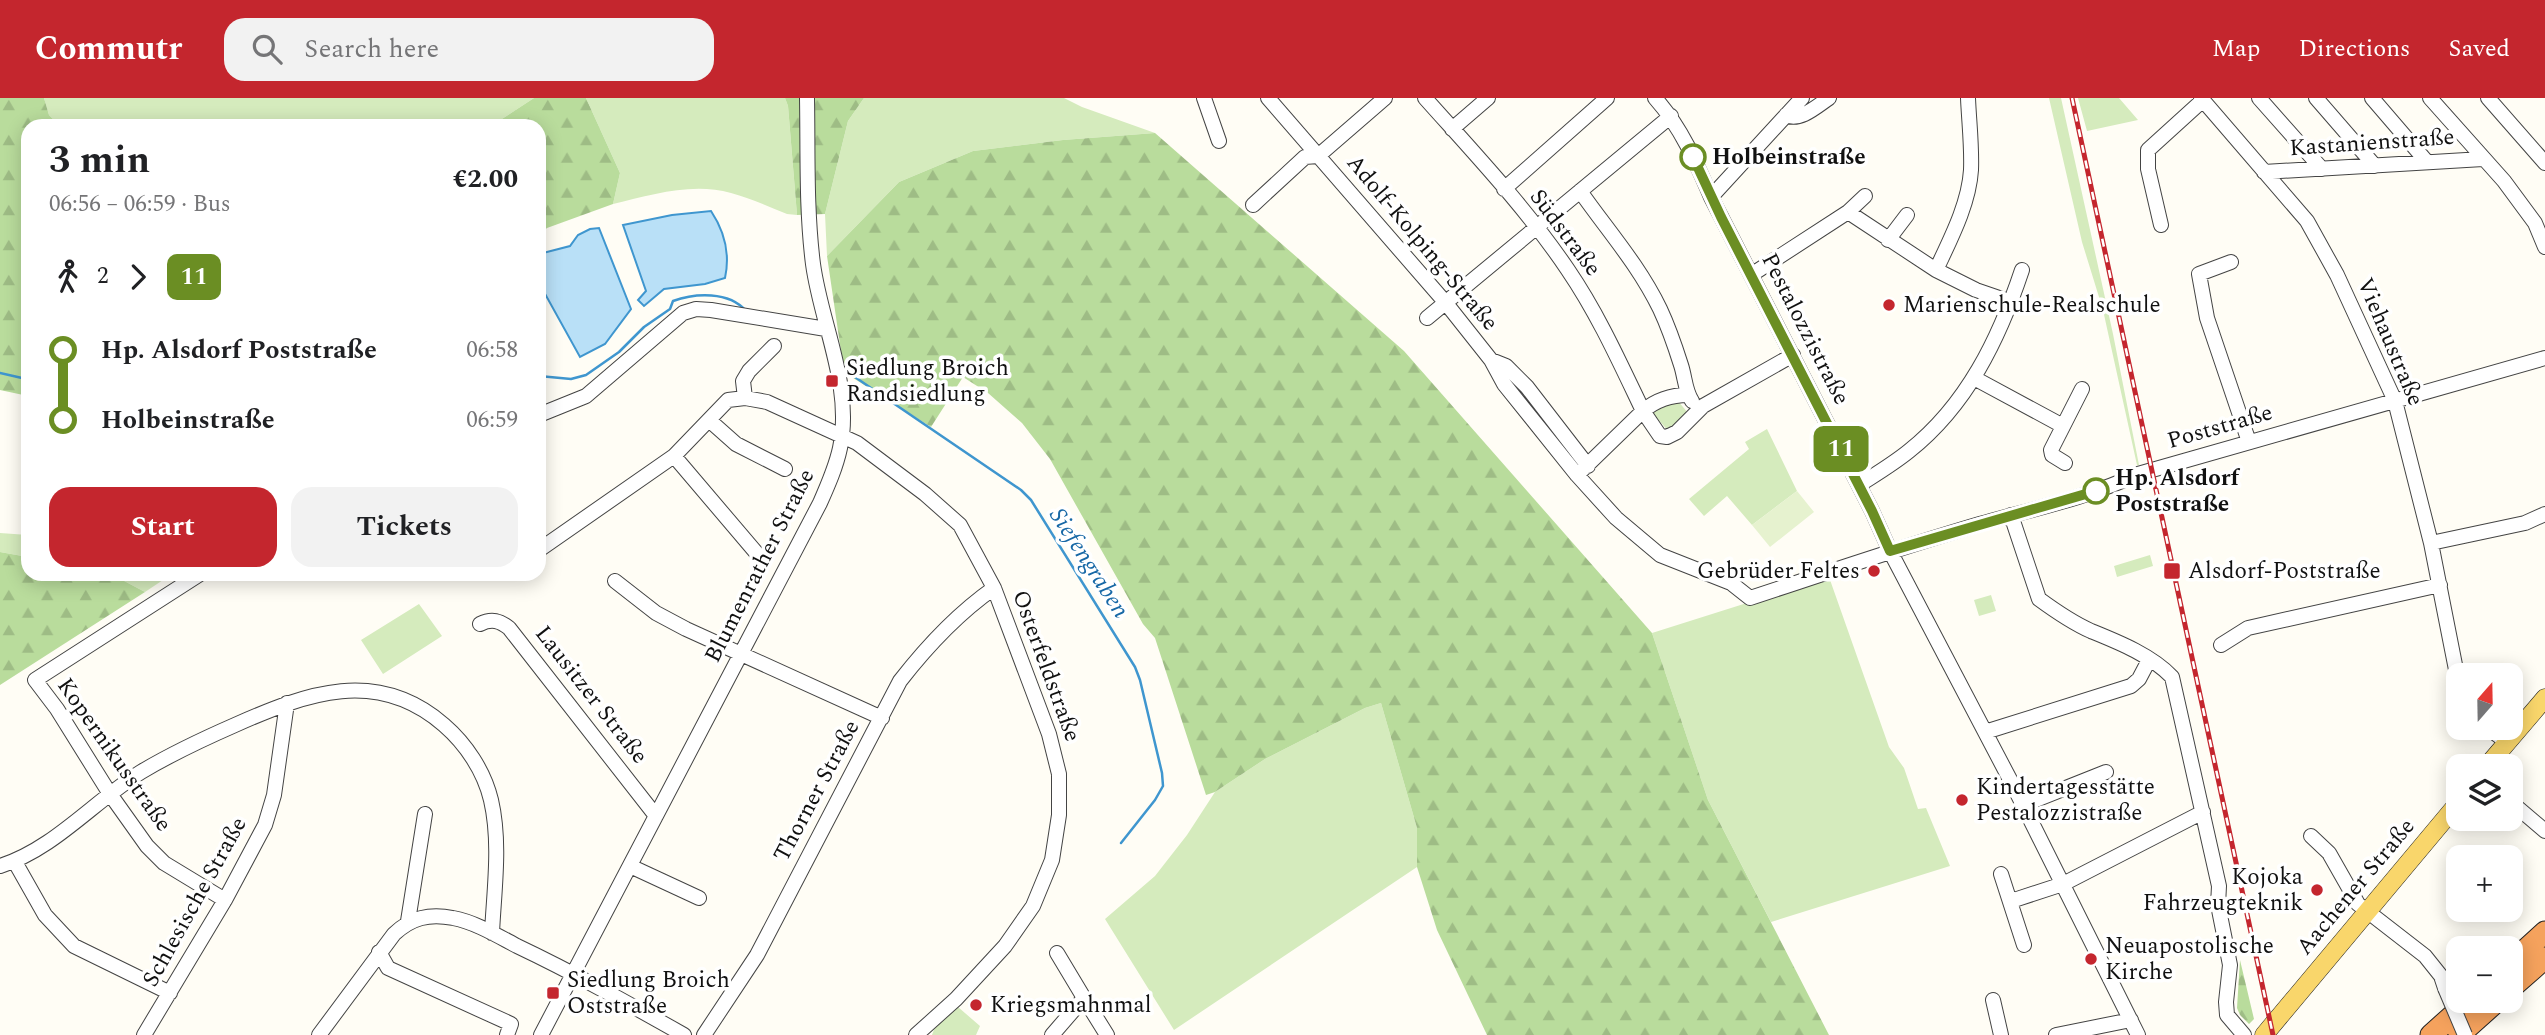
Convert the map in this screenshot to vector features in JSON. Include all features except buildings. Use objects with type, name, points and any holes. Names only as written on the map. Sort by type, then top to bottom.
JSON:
[{"type":"highway","points":[[2523,951],[2545,932]]},
{"type":"highway","points":[[2523,977],[2545,958]]},
{"type":"highway","points":[[2431,1035],[2456,1013]]},
{"type":"highway","points":[[2459,1035],[2484,1013]]},
{"type":"main road","points":[[2497,754],[2545,698]]},
{"type":"main road","name":"Aachener Straße","points":[[2264,1035],[2446,818]]},
{"type":"street","name":"Blumenrather Straße","points":[[541,1035],[742,655],[832,477],[842,436],[841,389],[813,266],[808,224],[807,98]]},
{"type":"street","points":[[1204,98],[1219,141]]},
{"type":"street","name":"Adolf-Kolping-Straße","points":[[1268,98],[1445,302],[1491,360],[1504,384],[1582,470],[1616,518],[1650,549],[1670,560],[1731,583],[1750,598]]},
{"type":"street","name":"Adolf-Kolping-Straße","points":[[1253,205],[1305,157],[1318,156],[1385,98]]},
{"type":"street","name":"Südstraße","points":[[1425,98],[1536,226],[1569,271],[1601,325],[1643,411],[1660,436],[1667,438],[1677,432],[1703,406]]},
{"type":"street","points":[[1452,128],[1488,98]]},
{"type":"street","points":[[1504,189],[1606,98]]},
{"type":"street","name":"Pestalozzistraße","points":[[1655,98],[1671,116],[2138,1035]]},
{"type":"street","points":[[1712,197],[1802,98]]},
{"type":"street","points":[[1786,115],[1790,118],[1798,117],[1829,98]]},
{"type":"street","points":[[1936,270],[1963,205],[1971,172],[1968,98]]},
{"type":"street","points":[[2259,98],[2322,169]]},
{"type":"street","points":[[2316,98],[2375,166]]},
{"type":"street","points":[[2372,98],[2427,162]]},
{"type":"street","points":[[2430,98],[2540,219],[2545,247]]},
{"type":"street","points":[[2488,98],[2545,163]]},
{"type":"street","name":"Viehaustraße","points":[[2161,225],[2148,169],[2148,150],[2202,99],[2307,221],[2337,275],[2395,401],[2431,543],[2455,663]]},
{"type":"street","points":[[1427,318],[1671,116]]},
{"type":"street","name":"Kastanienstraße","points":[[2264,172],[2483,159]]},
{"type":"street","points":[[1580,191],[1634,262],[1662,312],[1688,395],[1694,403],[1703,406],[1793,355]]},
{"type":"street","points":[[1751,275],[1848,212],[1865,196]]},
{"type":"street","points":[[1848,212],[1936,270],[1976,290],[2011,302]]},
{"type":"street","points":[[1888,240],[1907,215]]},
{"type":"street","points":[[2231,262],[2199,274],[2207,318],[2249,442]]},
{"type":"street","points":[[1859,485],[1909,451],[1940,421],[1974,378],[1998,333],[2022,270]]},
{"type":"street","points":[[546,412],[586,396],[683,313],[696,309],[827,329]]},
{"type":"street","points":[[546,545],[674,456],[728,400],[745,398],[743,381],[749,371],[774,346]]},
{"type":"street","name":"Poststraße","points":[[1750,598],[1890,551],[2056,504],[2138,474],[2545,358]]},
{"type":"street","points":[[1974,378],[2063,426]]},
{"type":"street","points":[[2065,463],[2052,455],[2051,450],[2082,389]]},
{"type":"street","points":[[1582,470],[1643,411],[1662,400],[1688,395]]},
{"type":"street","name":"Osterfeldstraße","points":[[745,398],[767,402],[857,443],[925,494],[960,525],[994,588],[1049,734],[1059,774],[1059,815],[1052,860],[1033,906],[1005,946],[919,1034]]},
{"type":"street","points":[[709,420],[736,444],[785,469]]},
{"type":"street","points":[[674,456],[759,556]]},
{"type":"street","points":[[2431,543],[2525,523],[2545,514]]},
{"type":"street","points":[[2011,515],[2039,598],[2090,630],[2104,634],[2150,660],[2172,677],[2219,886],[2218,905],[2230,965],[2227,1015],[2244,1035]]},
{"type":"street","name":"Kopernikusstraße","points":[[189,581],[35,680],[147,846],[164,863],[225,900]]},
{"type":"street","points":[[615,582],[666,618],[882,718]]},
{"type":"street","points":[[2221,645],[2248,628],[2440,585]]},
{"type":"street","name":"Thorner Straße","points":[[704,1035],[757,955],[900,681],[919,656],[967,607],[994,588]]},
{"type":"street","name":"Lausitzer Straße","points":[[480,624],[491,620],[499,621],[509,628],[656,816]]},
{"type":"street","points":[[1985,732],[2131,686],[2139,679],[2150,660]]},
{"type":"street","points":[[0,866],[27,857],[110,794],[176,751],[286,703],[329,691],[367,691],[398,697],[434,717],[459,739],[476,764],[491,799],[495,840],[492,933]]},
{"type":"street","name":"Schlesische Straße","points":[[144,1035],[225,900],[265,825],[274,794],[286,703]]},
{"type":"street","points":[[2023,805],[2106,772]]},
{"type":"street","points":[[2011,901],[2063,884],[2203,811]]},
{"type":"street","points":[[2523,812],[2545,831]]},
{"type":"street","points":[[319,1035],[379,953],[408,921],[425,814]]},
{"type":"street","points":[[2311,836],[2329,853],[2358,904],[2426,956],[2441,976],[2465,1035]]},
{"type":"street","points":[[15,862],[45,915],[74,946],[170,993]]},
{"type":"street","points":[[630,866],[699,898]]},
{"type":"street","points":[[2001,874],[2024,945]]},
{"type":"street","points":[[408,921],[426,917],[454,918],[492,933],[573,973],[684,1035]]},
{"type":"street","points":[[379,953],[388,968],[511,1024],[507,1035]]},
{"type":"street","points":[[1058,953],[1107,1035]]},
{"type":"street","points":[[1052,1035],[1084,998]]},
{"type":"street","points":[[1993,1000],[2001,1035]]},
{"type":"street","points":[[2056,1035],[2131,1020]]},
{"type":"green space","points":[[0,98],[44,98],[49,115],[53,119],[21,119],[21,394],[0,390]]},
{"type":"green space","points":[[44,98],[534,98],[502,119],[53,119],[49,115]]},
{"type":"green space","points":[[534,98],[586,98],[620,173],[613,204],[546,229],[546,119],[502,119]]},
{"type":"green space","points":[[586,98],[785,98],[788,106],[797,215],[787,214],[731,193],[701,189],[672,191],[613,204],[620,173]]},
{"type":"green space","points":[[785,98],[864,98],[848,121],[825,214],[797,215],[788,106]]},
{"type":"green space","points":[[864,98],[1064,98],[1155,133],[973,151],[899,182],[827,256],[825,214],[848,121]]},
{"type":"green space","points":[[2049,98],[2061,98],[2139,465],[2103,310],[2082,242]]},
{"type":"green space","points":[[2078,98],[2119,98],[2138,120],[2087,131]]},
{"type":"green space","points":[[1155,133],[1404,351],[1652,633],[1708,800],[1829,1035],[1487,1035],[1437,930],[1417,867],[1417,828],[1381,703],[1365,708],[1265,759],[1215,792],[1206,795],[1155,638],[1143,624],[1050,459],[1022,423],[988,393],[963,377],[931,427],[850,376],[842,358],[827,256],[899,182],[973,151]]},
{"type":"green space","points":[[1678,401],[1688,413],[1670,433],[1650,410]]},
{"type":"green space","points":[[1767,429],[1797,491],[1752,525],[1727,496],[1704,516],[1689,499],[1749,449],[1745,442]]},
{"type":"green space","points":[[1797,491],[1814,512],[1770,547],[1752,525]]},
{"type":"green space","points":[[0,533],[21,534],[21,556],[0,552]]},
{"type":"green space","points":[[0,552],[21,556],[21,581],[124,581],[145,592],[0,685]]},
{"type":"green space","points":[[2150,555],[2153,566],[2117,577],[2114,566]]},
{"type":"green space","points":[[1829,577],[1889,747],[1904,768],[1918,809],[1926,808],[1950,866],[1771,922],[1708,800],[1652,633]]},
{"type":"green space","points":[[124,581],[162,581],[145,592]]},
{"type":"green space","points":[[1991,595],[1996,611],[1979,616],[1974,600]]},
{"type":"green space","points":[[419,604],[442,636],[383,674],[361,640]]},
{"type":"green space","points":[[1381,703],[1417,828],[1417,867],[1174,1030],[1105,919],[1155,876],[1187,835],[1215,792],[1265,759],[1365,708]]},
{"type":"green space","points":[[2240,960],[2254,1019],[2249,1024],[2237,1008]]},
{"type":"green space","points":[[958,1007],[980,1026],[976,1035],[932,1035],[935,1027]]},
{"type":"water","points":[[711,211],[725,244],[725,278],[705,284],[664,289],[644,306],[638,300],[646,291],[623,225],[672,215]]},
{"type":"water","points":[[599,228],[631,309],[605,344],[580,357],[546,296],[546,252],[570,246],[578,235]]},
{"type":"waterway","name":"Siefengraben","points":[[546,377],[571,379],[586,375],[619,352],[644,327],[670,309],[673,301],[691,296],[711,295],[731,300],[746,311]]},
{"type":"waterway","name":"Siefengraben","points":[[0,373],[21,378]]},
{"type":"waterway","name":"Siefengraben","points":[[849,373],[1021,490],[1031,500],[1135,667],[1163,786],[1121,843]]},
{"type":"railway","points":[[2072,98],[2273,1035]]},
{"type":"bus line","name":"11","points":[[1693,157],[1890,551],[2096,491]]},
{"type":"place","name":"Holbeinstraße","points":[[1693,157]]},
{"type":"place","name":"Marienschule-Realschule","points":[[1889,305]]},
{"type":"place","name":"Siedlung Broich Randsiedlung","points":[[832,381]]},
{"type":"place","name":"Hp. Alsdorf Poststraße","points":[[2096,491]]},
{"type":"place","name":"Gebrüder Feltes","points":[[1874,571]]},
{"type":"place","name":"Alsdorf-Poststraße","points":[[2172,571]]},
{"type":"place","name":"Kindertagesstätte Pestalozzistraße","points":[[1962,800]]},
{"type":"place","name":"Kojoka Fahrzeugteknik","points":[[2317,890]]},
{"type":"place","name":"Neuapostolische Kirche","points":[[2091,959]]},
{"type":"place","name":"Siedlung Broich Oststraße","points":[[553,993]]},
{"type":"place","name":"Kriegsmahnmal","points":[[976,1005]]}]
